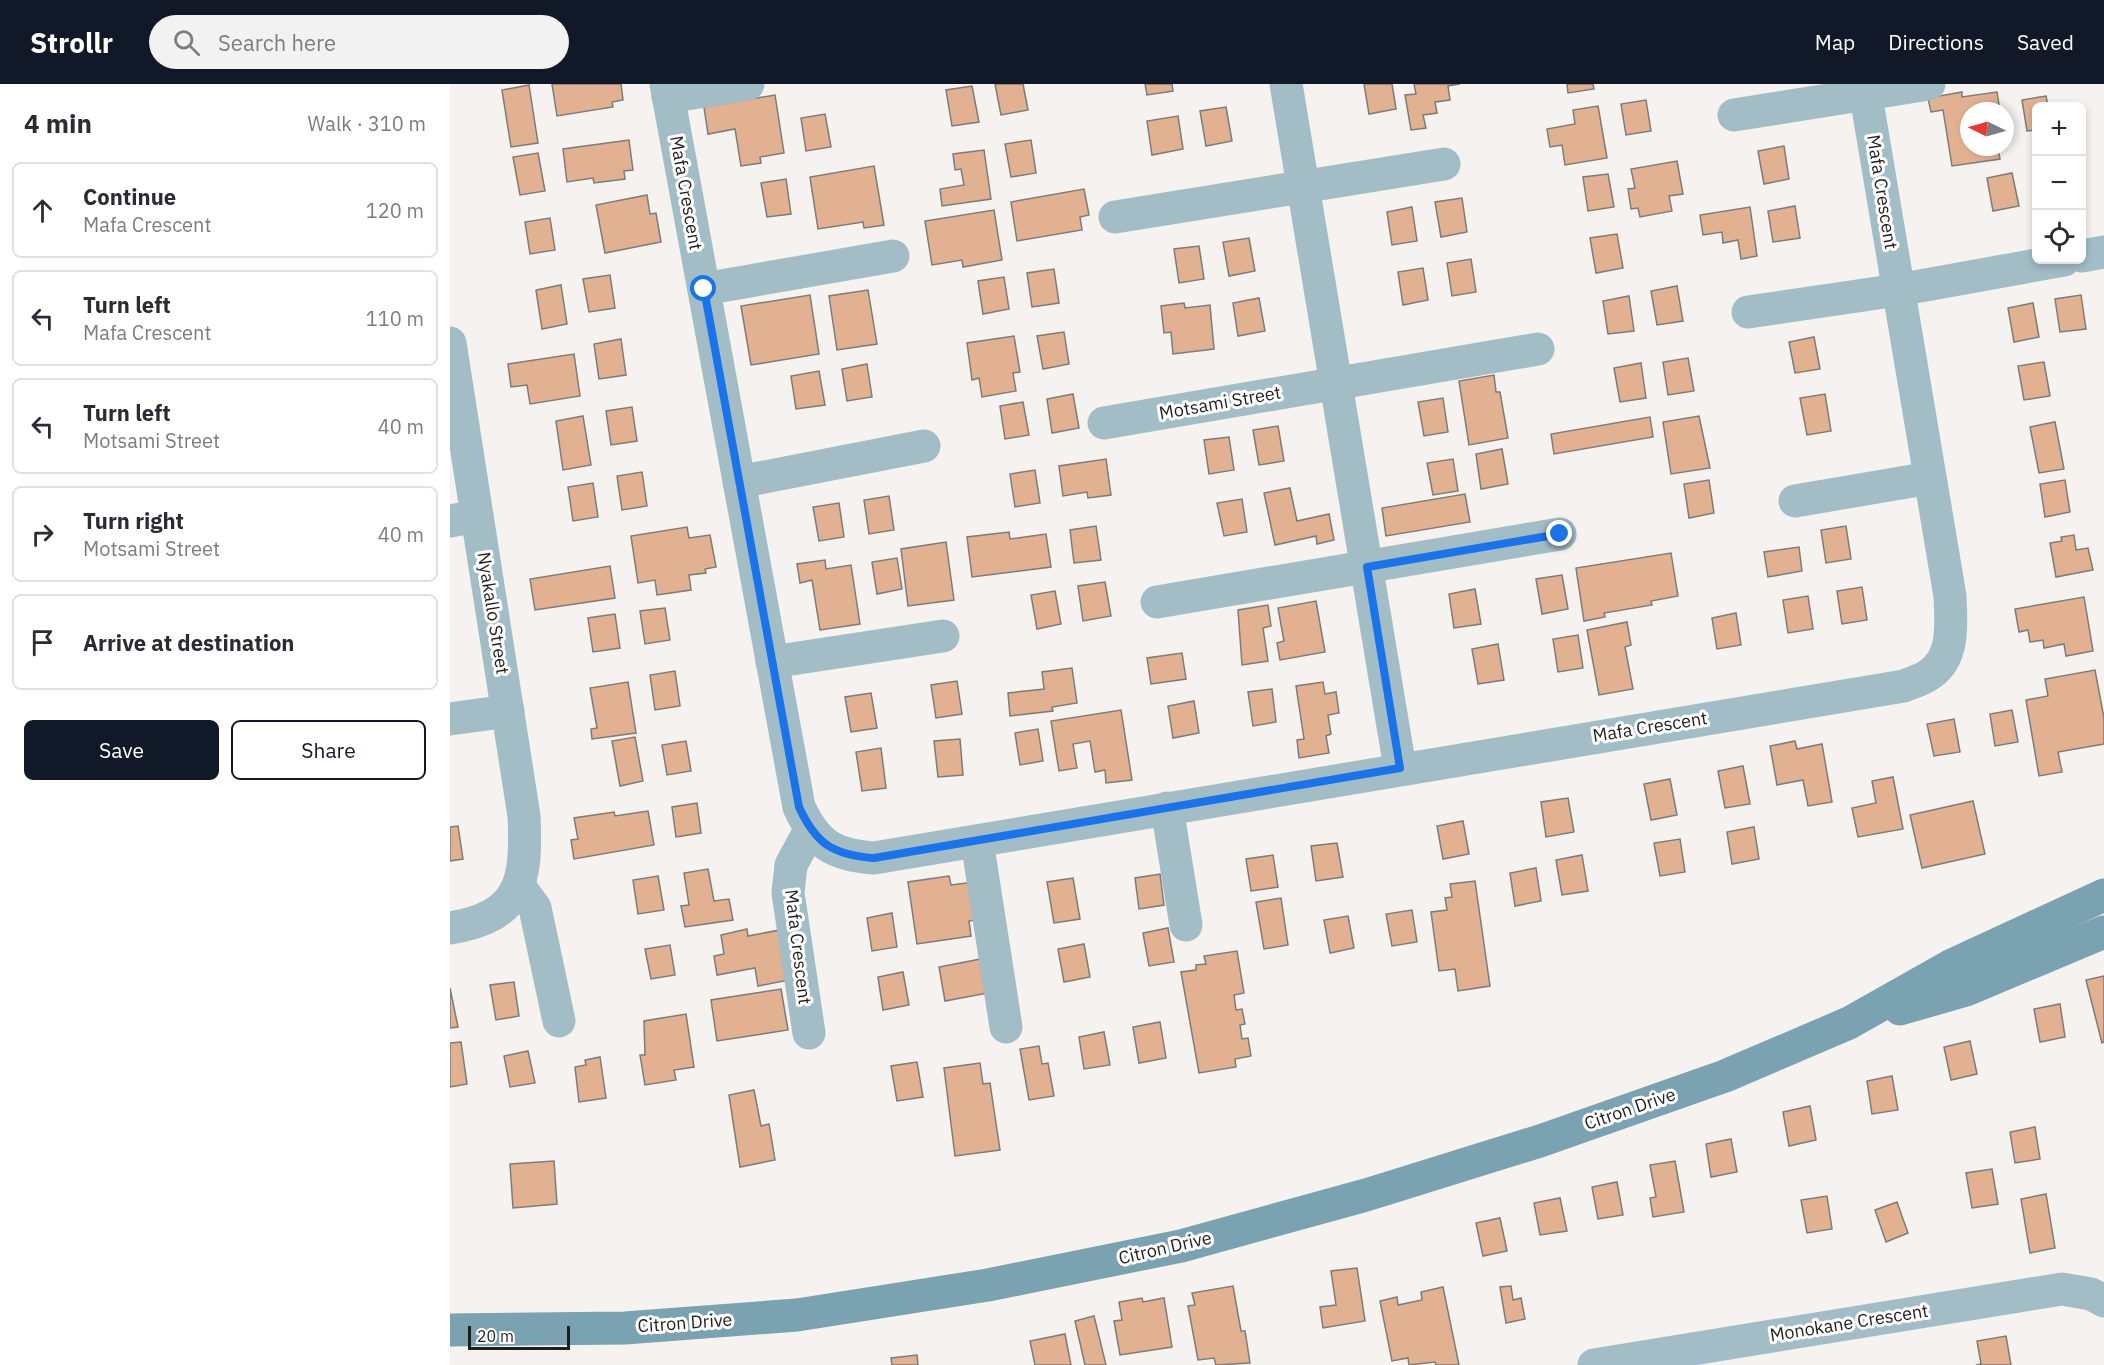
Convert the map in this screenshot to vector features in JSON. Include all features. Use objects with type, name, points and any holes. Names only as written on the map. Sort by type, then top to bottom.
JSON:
[{"type":"street","name":"Mafa Crescent","points":[[748,84],[667,90],[799,807],[810,830],[828,846],[848,856],[874,858],[1400,768],[1904,686],[1931,674],[1947,654],[1952,629],[1950,596],[1864,89]]},
{"type":"street","points":[[1286,84],[1400,768]]},
{"type":"street","points":[[1734,115],[1864,89],[1929,84]]},
{"type":"street","points":[[1114,218],[1444,164]]},
{"type":"street","points":[[2086,255],[2104,252]]},
{"type":"street","points":[[704,289],[893,256]]},
{"type":"street","points":[[1749,312],[1898,290],[2042,264]]},
{"type":"street","name":"Nyakallo Street","points":[[450,343],[464,519],[508,711],[524,816],[526,855],[519,886]]},
{"type":"street","name":"Motsami Street","points":[[1104,423],[1538,349]]},
{"type":"street","points":[[739,482],[924,446]]},
{"type":"street","points":[[1795,501],[1930,478]]},
{"type":"street","points":[[1157,602],[1560,534]]},
{"type":"street","points":[[772,662],[943,636]]},
{"type":"street","points":[[450,719],[508,711]]},
{"type":"street","points":[[1167,808],[1186,925]]},
{"type":"street","name":"Mafa Crescent","points":[[809,1033],[788,893],[791,865],[810,830]]},
{"type":"street","points":[[977,841],[1006,1027]]},
{"type":"street","points":[[450,928],[476,924],[503,909],[519,886],[535,908],[559,1022]]},
{"type":"street","name":"Citron Drive","points":[[450,1330],[625,1328],[797,1315],[988,1286],[1181,1246],[1366,1195],[1540,1141],[1725,1076],[1849,1023],[1950,966],[2104,895]]},
{"type":"street","name":"Citron Drive","points":[[1849,1023],[1966,990],[2104,932]]},
{"type":"street","name":"Monokane Crescent","points":[[1594,1365],[2062,1289],[2103,1298]]},
{"type":"building","points":[[552,84],[621,84],[623,100],[612,102],[613,107],[557,116]]},
{"type":"building","points":[[995,84],[1023,84],[1028,110],[1001,115]]},
{"type":"building","points":[[1145,84],[1172,84],[1173,91],[1147,95]]},
{"type":"building","points":[[1364,84],[1392,84],[1396,109],[1369,114]]},
{"type":"building","points":[[1414,84],[1460,84],[1448,86],[1450,100],[1435,102],[1437,113],[1423,115],[1426,128],[1411,130],[1405,95],[1416,94]]},
{"type":"building","points":[[1567,84],[1593,84],[1594,89],[1568,93]]},
{"type":"building","points":[[529,85],[538,143],[511,147],[502,90]]},
{"type":"building","points":[[972,86],[979,122],[952,126],[946,90]]},
{"type":"building","points":[[1962,92],[1962,97],[1997,92],[1999,102],[1960,102],[1960,156],[2000,156],[2000,159],[1952,166],[1943,110],[1931,112],[1928,98]]},
{"type":"building","points":[[775,95],[784,153],[760,157],[761,163],[741,166],[735,129],[708,134],[704,107]]},
{"type":"building","points":[[2046,96],[2047,102],[2032,102],[2032,130],[2027,131],[2022,100]]},
{"type":"building","points":[[1646,100],[1651,131],[1626,135],[1621,104]]},
{"type":"building","points":[[1598,106],[1607,158],[1565,165],[1562,145],[1550,147],[1547,129],[1575,124],[1573,110]]},
{"type":"building","points":[[1226,107],[1232,141],[1206,146],[1200,111]]},
{"type":"building","points":[[825,114],[831,147],[806,151],[801,118]]},
{"type":"building","points":[[1178,116],[1183,149],[1152,155],[1147,121]]},
{"type":"building","points":[[629,140],[633,170],[624,171],[625,179],[594,183],[593,178],[567,182],[563,149]]},
{"type":"building","points":[[1031,140],[1036,173],[1011,177],[1005,144]]},
{"type":"building","points":[[1784,146],[1789,179],[1764,184],[1758,151]]},
{"type":"building","points":[[984,150],[991,199],[942,206],[940,189],[964,185],[961,169],[955,170],[953,154]]},
{"type":"building","points":[[538,153],[545,191],[520,195],[513,157]]},
{"type":"building","points":[[1677,161],[1683,194],[1669,196],[1672,211],[1640,217],[1638,208],[1631,209],[1628,189],[1635,188],[1631,169]]},
{"type":"building","points":[[874,166],[884,225],[864,228],[863,222],[818,229],[810,177]]},
{"type":"building","points":[[2012,173],[2019,206],[1993,211],[1987,178]]},
{"type":"building","points":[[1608,174],[1614,207],[1588,211],[1583,177]]},
{"type":"building","points":[[786,179],[791,214],[767,217],[761,183]]},
{"type":"building","points":[[1084,189],[1089,215],[1080,217],[1082,230],[1017,241],[1011,202]]},
{"type":"building","points":[[647,195],[650,214],[656,213],[661,242],[605,253],[596,205]]},
{"type":"building","points":[[1462,198],[1467,232],[1441,237],[1435,202]]},
{"type":"building","points":[[1795,206],[1800,238],[1773,242],[1768,211]]},
{"type":"building","points":[[1412,207],[1417,241],[1392,245],[1387,212]]},
{"type":"building","points":[[1750,207],[1757,256],[1741,259],[1738,240],[1723,243],[1722,232],[1703,235],[1700,215]]},
{"type":"building","points":[[994,210],[1002,260],[963,267],[962,260],[932,265],[925,221]]},
{"type":"building","points":[[550,218],[555,250],[530,254],[525,222]]},
{"type":"building","points":[[1617,234],[1623,268],[1596,273],[1590,238]]},
{"type":"building","points":[[1249,238],[1255,271],[1229,276],[1223,242]]},
{"type":"building","points":[[1199,246],[1204,279],[1179,283],[1174,249]]},
{"type":"building","points":[[1471,259],[1476,292],[1452,296],[1447,263]]},
{"type":"building","points":[[1423,268],[1428,300],[1403,305],[1398,272]]},
{"type":"building","points":[[1054,269],[1059,303],[1032,307],[1027,273]]},
{"type":"building","points":[[610,275],[615,308],[589,312],[583,279]]},
{"type":"building","points":[[1004,277],[1009,309],[983,314],[978,281]]},
{"type":"building","points":[[561,285],[567,324],[542,329],[536,290]]},
{"type":"building","points":[[1677,286],[1683,321],[1657,325],[1651,291]]},
{"type":"building","points":[[868,290],[877,344],[837,350],[829,296]]},
{"type":"building","points":[[810,295],[819,354],[751,365],[741,306]]},
{"type":"building","points":[[2081,295],[2086,329],[2060,332],[2055,299]]},
{"type":"building","points":[[1629,296],[1634,331],[1608,334],[1603,301]]},
{"type":"building","points":[[1259,298],[1265,331],[1238,336],[1233,303]]},
{"type":"building","points":[[1184,303],[1185,308],[1210,305],[1214,349],[1173,354],[1171,332],[1164,333],[1161,306]]},
{"type":"building","points":[[2033,303],[2039,337],[2014,342],[2008,308]]},
{"type":"building","points":[[1064,332],[1069,364],[1043,369],[1037,336]]},
{"type":"building","points":[[1014,336],[1020,372],[1013,373],[1016,391],[982,397],[979,378],[972,380],[967,343]]},
{"type":"building","points":[[1814,337],[1820,369],[1795,373],[1789,342]]},
{"type":"building","points":[[621,339],[626,375],[599,379],[594,344]]},
{"type":"building","points":[[574,354],[580,396],[530,404],[527,385],[511,387],[508,364]]},
{"type":"building","points":[[1688,358],[1694,391],[1668,395],[1663,362]]},
{"type":"building","points":[[2044,362],[2050,396],[2024,400],[2018,366]]},
{"type":"building","points":[[1641,363],[1646,398],[1620,402],[1614,368]]},
{"type":"building","points":[[867,364],[872,397],[847,401],[842,369]]},
{"type":"building","points":[[819,371],[825,405],[796,409],[791,376]]},
{"type":"building","points":[[1494,375],[1496,392],[1500,392],[1508,438],[1469,445],[1459,381]]},
{"type":"building","points":[[1073,394],[1079,428],[1052,433],[1047,399]]},
{"type":"building","points":[[1825,394],[1831,431],[1807,435],[1800,398]]},
{"type":"building","points":[[1443,398],[1448,432],[1424,436],[1418,402]]},
{"type":"building","points":[[1023,402],[1029,435],[1005,439],[1000,406]]},
{"type":"building","points":[[632,407],[637,441],[611,445],[606,411]]},
{"type":"building","points":[[583,416],[591,465],[563,470],[556,421]]},
{"type":"building","points":[[1699,416],[1710,468],[1671,474],[1663,422]]},
{"type":"building","points":[[1650,417],[1653,437],[1554,454],[1551,434]]},
{"type":"building","points":[[2055,422],[2064,469],[2039,473],[2030,427]]},
{"type":"building","points":[[1278,426],[1284,461],[1259,465],[1253,430]]},
{"type":"building","points":[[1229,437],[1234,470],[1209,474],[1204,440]]},
{"type":"building","points":[[1502,449],[1508,484],[1481,489],[1476,454]]},
{"type":"building","points":[[1106,459],[1111,495],[1088,498],[1087,492],[1063,496],[1059,466]]},
{"type":"building","points":[[1453,459],[1458,491],[1433,495],[1427,463]]},
{"type":"building","points":[[1035,470],[1040,503],[1015,507],[1010,474]]},
{"type":"building","points":[[642,472],[647,506],[622,510],[617,476]]},
{"type":"building","points":[[1709,480],[1714,513],[1689,518],[1684,484]]},
{"type":"building","points":[[2065,480],[2070,512],[2045,517],[2040,484]]},
{"type":"building","points":[[593,483],[598,517],[573,521],[568,487]]},
{"type":"building","points":[[1290,488],[1297,521],[1329,514],[1334,540],[1317,544],[1316,536],[1275,545],[1264,493]]},
{"type":"building","points":[[1465,494],[1470,522],[1386,536],[1382,508]]},
{"type":"building","points":[[889,496],[894,530],[869,534],[864,500]]},
{"type":"building","points":[[1242,499],[1247,532],[1224,536],[1217,503]]},
{"type":"building","points":[[839,503],[844,537],[819,541],[813,507]]},
{"type":"building","points":[[1096,526],[1101,560],[1074,563],[1070,530]]},
{"type":"building","points":[[1846,526],[1851,559],[1826,563],[1821,530]]},
{"type":"building","points":[[687,527],[689,538],[710,535],[716,567],[705,569],[706,573],[689,575],[691,590],[657,595],[655,580],[638,583],[631,536]]},
{"type":"building","points":[[1009,532],[1010,539],[1046,534],[1051,567],[972,577],[967,537]]},
{"type":"building","points":[[2074,535],[2076,550],[2088,548],[2093,570],[2056,577],[2050,543],[2062,541],[2061,537]]},
{"type":"building","points":[[946,542],[954,600],[908,606],[901,549]]},
{"type":"building","points":[[1799,547],[1802,571],[1768,577],[1764,552]]},
{"type":"building","points":[[1671,553],[1678,596],[1651,601],[1652,605],[1604,613],[1605,617],[1584,621],[1576,568]]},
{"type":"building","points":[[897,558],[902,589],[877,594],[872,562]]},
{"type":"building","points":[[825,560],[826,569],[851,565],[860,624],[820,630],[812,580],[800,583],[797,564]]},
{"type":"building","points":[[610,566],[615,598],[535,610],[530,579]]},
{"type":"building","points":[[1562,575],[1568,609],[1542,614],[1536,579]]},
{"type":"building","points":[[1105,582],[1111,616],[1083,621],[1078,586]]},
{"type":"building","points":[[1862,587],[1867,620],[1842,624],[1837,591]]},
{"type":"building","points":[[1475,589],[1481,624],[1454,628],[1449,594]]},
{"type":"building","points":[[1055,591],[1061,624],[1037,629],[1031,595]]},
{"type":"building","points":[[1808,596],[1813,629],[1788,633],[1783,600]]},
{"type":"building","points":[[2084,597],[2093,651],[2066,656],[2064,644],[2044,648],[2043,640],[2030,642],[2028,630],[2019,632],[2015,609]]},
{"type":"building","points":[[1316,601],[1325,652],[1280,660],[1277,643],[1284,641],[1278,608]]},
{"type":"building","points":[[1268,605],[1271,626],[1263,628],[1268,661],[1242,665],[1238,610]]},
{"type":"building","points":[[665,608],[670,640],[645,644],[640,611]]},
{"type":"building","points":[[1736,613],[1741,645],[1717,649],[1712,618]]},
{"type":"building","points":[[615,614],[620,648],[593,652],[588,618]]},
{"type":"building","points":[[1627,622],[1631,645],[1625,647],[1633,689],[1599,695],[1587,630]]},
{"type":"building","points":[[1578,635],[1583,668],[1558,672],[1553,639]]},
{"type":"building","points":[[1498,644],[1504,680],[1478,684],[1472,649]]},
{"type":"building","points":[[1182,653],[1186,679],[1151,684],[1147,658]]},
{"type":"building","points":[[1072,668],[1077,703],[1052,707],[1053,711],[1010,716],[1008,693],[1044,689],[1042,672]]},
{"type":"building","points":[[2095,670],[2104,718],[2104,744],[2058,752],[2062,772],[2039,776],[2026,700],[2048,696],[2045,679]]},
{"type":"building","points":[[675,671],[680,706],[655,710],[650,675]]},
{"type":"building","points":[[957,681],[962,714],[936,718],[931,685]]},
{"type":"building","points":[[628,682],[636,733],[592,739],[591,729],[597,728],[590,688]]},
{"type":"building","points":[[1323,682],[1325,694],[1336,692],[1339,713],[1328,715],[1331,734],[1326,736],[1329,753],[1299,758],[1297,740],[1304,739],[1296,686]]},
{"type":"building","points":[[1272,689],[1276,722],[1253,726],[1248,692]]},
{"type":"building","points":[[871,693],[877,728],[851,732],[845,697]]},
{"type":"building","points":[[1194,701],[1199,733],[1173,738],[1168,706]]},
{"type":"building","points":[[1121,710],[1132,780],[1106,783],[1105,770],[1095,772],[1090,741],[1073,744],[1077,768],[1059,771],[1051,721]]},
{"type":"building","points":[[2012,710],[2018,742],[1995,746],[1990,714]]},
{"type":"building","points":[[1954,719],[1960,752],[1934,756],[1927,724]]},
{"type":"building","points":[[1038,729],[1043,761],[1020,765],[1015,733]]},
{"type":"building","points":[[635,737],[643,781],[620,786],[612,741]]},
{"type":"building","points":[[960,739],[963,775],[938,777],[934,741]]},
{"type":"building","points":[[686,741],[691,771],[667,775],[662,745]]},
{"type":"building","points":[[1795,741],[1797,749],[1822,744],[1832,802],[1808,806],[1803,780],[1777,785],[1770,746]]},
{"type":"building","points":[[881,748],[886,788],[862,791],[856,752]]},
{"type":"building","points":[[1743,766],[1750,804],[1725,808],[1718,771]]},
{"type":"building","points":[[1893,777],[1903,829],[1858,837],[1852,808],[1876,803],[1872,781]]},
{"type":"building","points":[[1670,779],[1677,815],[1651,820],[1644,784]]},
{"type":"building","points":[[1568,798],[1574,832],[1546,837],[1541,802]]},
{"type":"building","points":[[1973,801],[1985,854],[1922,868],[1910,815]]},
{"type":"building","points":[[697,803],[701,833],[676,837],[672,807]]},
{"type":"building","points":[[648,811],[654,845],[574,859],[571,840],[578,839],[574,818],[614,812],[615,816]]},
{"type":"building","points":[[1463,821],[1469,854],[1443,859],[1437,826]]},
{"type":"building","points":[[458,826],[463,859],[450,861],[450,827]]},
{"type":"building","points":[[1754,827],[1759,859],[1732,864],[1727,832]]},
{"type":"building","points":[[1680,839],[1685,872],[1660,876],[1654,843]]},
{"type":"building","points":[[1337,843],[1343,877],[1316,881],[1311,846]]},
{"type":"building","points":[[1273,855],[1278,887],[1251,891],[1246,859]]},
{"type":"building","points":[[1582,855],[1588,891],[1562,895],[1556,860]]},
{"type":"building","points":[[1536,868],[1541,901],[1515,906],[1510,873]]},
{"type":"building","points":[[708,869],[714,901],[729,899],[733,920],[685,927],[681,906],[689,905],[684,873]]},
{"type":"building","points":[[1160,874],[1164,905],[1139,909],[1135,878]]},
{"type":"building","points":[[658,876],[664,910],[638,914],[633,880]]},
{"type":"building","points":[[949,876],[951,885],[974,882],[980,919],[969,921],[971,936],[917,944],[908,882]]},
{"type":"building","points":[[1073,878],[1080,919],[1054,923],[1047,882]]},
{"type":"building","points":[[1475,881],[1490,986],[1458,991],[1455,969],[1439,971],[1431,912],[1447,910],[1445,898],[1452,897],[1450,884]]},
{"type":"building","points":[[1281,898],[1288,945],[1264,949],[1256,902]]},
{"type":"building","points":[[1412,910],[1417,942],[1392,946],[1386,914]]},
{"type":"building","points":[[892,913],[897,947],[872,951],[867,918]]},
{"type":"building","points":[[1348,916],[1354,948],[1330,953],[1324,920]]},
{"type":"building","points":[[1168,928],[1174,962],[1149,966],[1143,933]]},
{"type":"building","points":[[747,929],[748,936],[780,930],[789,980],[758,986],[755,968],[717,975],[714,956],[724,954],[721,935]]},
{"type":"building","points":[[1084,944],[1090,977],[1064,982],[1058,949]]},
{"type":"building","points":[[670,945],[675,975],[651,979],[645,949]]},
{"type":"building","points":[[1237,951],[1244,993],[1234,995],[1236,1010],[1242,1009],[1245,1024],[1240,1025],[1242,1039],[1248,1038],[1251,1056],[1235,1059],[1236,1067],[1199,1073],[1181,972],[1196,970],[1196,965],[1206,964],[1204,956]]},
{"type":"building","points":[[986,958],[993,992],[945,1001],[939,967]]},
{"type":"building","points":[[903,972],[909,1005],[883,1010],[878,977]]},
{"type":"building","points":[[2104,976],[2104,1042],[2102,1043],[2086,980]]},
{"type":"building","points":[[514,982],[519,1016],[496,1020],[490,985]]},
{"type":"building","points":[[450,988],[458,1027],[450,1028]]},
{"type":"building","points":[[781,989],[788,1030],[717,1041],[711,1000]]},
{"type":"building","points":[[2060,1004],[2065,1037],[2040,1042],[2034,1009]]},
{"type":"building","points":[[686,1014],[694,1067],[674,1070],[676,1080],[645,1085],[640,1055],[645,1055],[644,1021]]},
{"type":"building","points":[[1160,1022],[1166,1058],[1139,1063],[1133,1027]]},
{"type":"building","points":[[1104,1032],[1110,1065],[1084,1069],[1079,1037]]},
{"type":"building","points":[[1970,1041],[1977,1074],[1951,1080],[1944,1047]]},
{"type":"building","points":[[461,1042],[467,1084],[450,1087],[450,1043]]},
{"type":"building","points":[[1039,1046],[1042,1064],[1048,1063],[1054,1096],[1029,1100],[1020,1049]]},
{"type":"building","points":[[528,1051],[535,1083],[510,1087],[504,1056]]},
{"type":"building","points":[[600,1057],[606,1098],[579,1102],[575,1067],[586,1065],[585,1060]]},
{"type":"building","points":[[917,1062],[923,1097],[897,1101],[891,1066]]},
{"type":"building","points":[[980,1063],[983,1084],[990,1083],[1000,1150],[955,1156],[944,1068]]},
{"type":"building","points":[[1892,1076],[1898,1110],[1872,1114],[1867,1081]]},
{"type":"building","points":[[754,1090],[761,1126],[769,1124],[775,1160],[740,1167],[729,1095]]},
{"type":"building","points":[[1810,1106],[1816,1140],[1789,1146],[1783,1112]]},
{"type":"building","points":[[2035,1127],[2040,1159],[2015,1163],[2010,1132]]},
{"type":"building","points":[[1731,1139],[1737,1172],[1711,1177],[1706,1144]]},
{"type":"building","points":[[554,1161],[557,1204],[513,1208],[510,1164]]},
{"type":"building","points":[[1675,1161],[1684,1212],[1653,1217],[1650,1198],[1656,1197],[1650,1165]]},
{"type":"building","points":[[1992,1169],[1998,1204],[1972,1208],[1966,1173]]},
{"type":"building","points":[[1617,1182],[1623,1215],[1598,1219],[1592,1187]]},
{"type":"building","points":[[2046,1194],[2055,1248],[2030,1253],[2021,1199]]},
{"type":"building","points":[[1827,1196],[1832,1229],[1807,1233],[1801,1200]]},
{"type":"building","points":[[1560,1198],[1567,1231],[1540,1235],[1534,1203]]},
{"type":"building","points":[[1897,1202],[1908,1233],[1886,1242],[1875,1210]]},
{"type":"building","points":[[1500,1218],[1507,1251],[1483,1256],[1476,1223]]},
{"type":"building","points":[[1357,1268],[1365,1321],[1323,1328],[1320,1307],[1336,1305],[1331,1271]]},
{"type":"building","points":[[1233,1286],[1241,1331],[1245,1331],[1250,1363],[1216,1365],[1214,1358],[1198,1360],[1188,1306],[1195,1305],[1192,1293]]},
{"type":"building","points":[[1511,1286],[1513,1300],[1521,1298],[1525,1319],[1506,1323],[1500,1287]]},
{"type":"building","points":[[1443,1287],[1459,1365],[1436,1365],[1435,1362],[1409,1365],[1408,1358],[1392,1361],[1380,1301],[1397,1297],[1398,1305],[1422,1300],[1421,1292]]},
{"type":"building","points":[[1142,1298],[1143,1302],[1164,1298],[1172,1347],[1120,1355],[1114,1321],[1122,1320],[1119,1302]]},
{"type":"building","points":[[1094,1316],[1106,1365],[1085,1365],[1075,1321]]},
{"type":"building","points":[[1065,1334],[1071,1365],[1035,1365],[1030,1341]]},
{"type":"building","points":[[2006,1336],[2011,1365],[1976,1365],[1981,1364],[1977,1341]]},
{"type":"building","points":[[917,1355],[918,1365],[892,1365],[891,1358]]},
{"type":"route","points":[[704,289],[799,807],[810,830],[828,846],[848,856],[874,858],[1400,768],[1367,567],[1560,534]]}]
